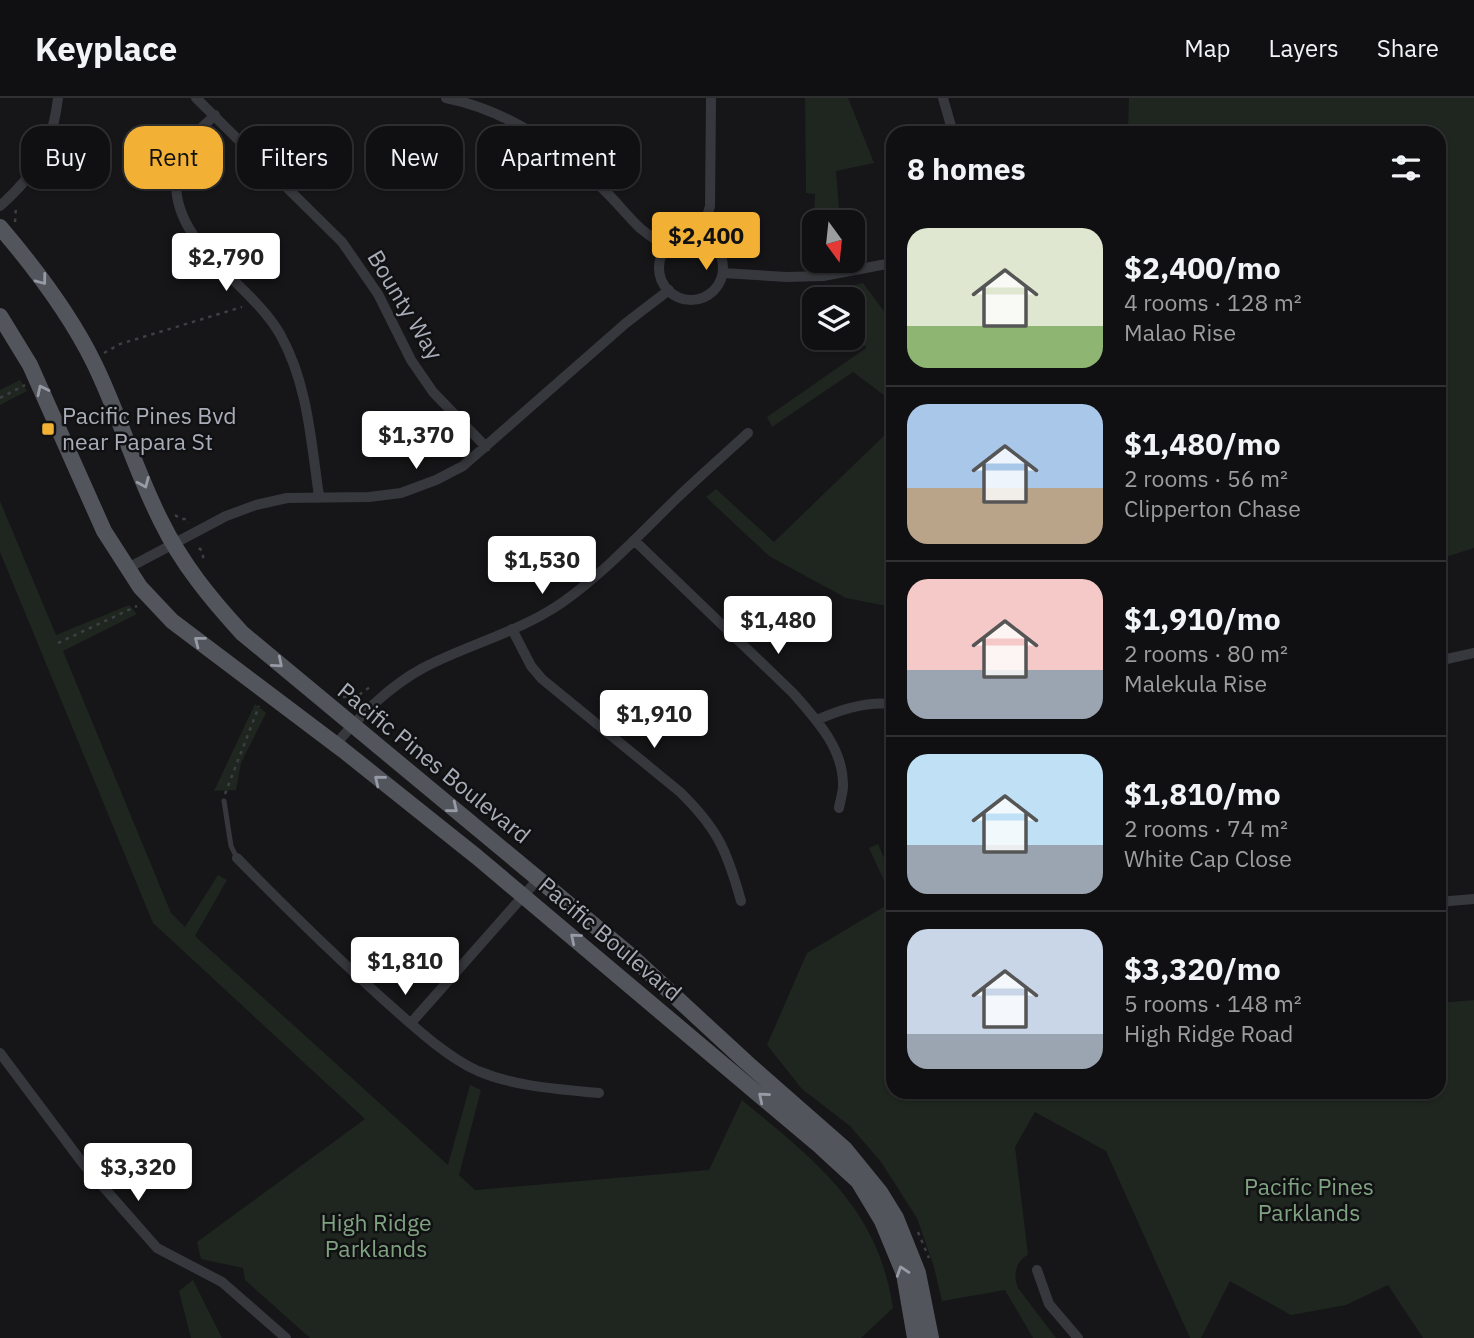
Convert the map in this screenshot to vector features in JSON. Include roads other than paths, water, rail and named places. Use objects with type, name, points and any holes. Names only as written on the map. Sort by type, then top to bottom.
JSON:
[{"type":"main road","name":"Pacific Pines Boulevard","points":[[0,227],[48,287],[94,362],[148,494],[174,545],[206,594],[242,633],[629,955],[845,1149],[880,1192],[896,1218],[918,1273],[931,1338]]},
{"type":"main road","name":"Pacific Boulevard","points":[[0,316],[37,379],[104,531],[149,596],[172,621],[335,744],[523,895],[858,1181],[882,1221],[904,1274],[915,1338]]},
{"type":"street","points":[[0,206],[33,173],[47,149],[58,98]]},
{"type":"street","name":"Bounty Way","points":[[196,98],[341,242],[378,294],[411,360],[433,392],[486,447]]},
{"type":"street","points":[[446,98],[462,101],[500,116],[534,134],[567,157],[602,188],[640,228],[666,247]]},
{"type":"street","points":[[701,237],[710,206],[711,98]]},
{"type":"street","points":[[943,98],[951,126]]},
{"type":"street","points":[[215,115],[187,143],[176,165],[176,192],[182,217],[196,241],[253,298],[280,334],[294,363],[304,394],[320,496]]},
{"type":"street","points":[[682,237],[701,237],[711,243],[719,251],[723,262],[723,273],[718,284],[701,298],[678,297],[662,281],[659,269],[666,247],[682,237]]},
{"type":"street","points":[[723,273],[823,276],[886,264]]},
{"type":"street","points":[[128,568],[226,516],[256,505],[287,498],[369,497],[401,493],[436,480],[463,466],[626,323],[669,290]]},
{"type":"street","points":[[335,744],[383,695],[424,668],[512,629],[562,602],[635,541],[748,433]]},
{"type":"street","points":[[635,541],[817,720],[840,763],[843,785],[839,808]]},
{"type":"street","points":[[512,629],[531,666],[542,678],[701,812],[718,835],[729,857],[741,901]]},
{"type":"street","points":[[1446,659],[1474,653]]},
{"type":"street","points":[[817,720],[833,712],[874,702],[886,703]]},
{"type":"street","points":[[237,858],[310,933],[411,1024],[475,1070],[516,1084],[599,1093]]},
{"type":"street","points":[[411,1024],[539,878]]},
{"type":"street","points":[[1446,901],[1474,899]]},
{"type":"street","points":[[0,1053],[76,1156],[158,1248],[222,1282],[286,1338]]},
{"type":"street","points":[[1037,1270],[1049,1304],[1078,1338]]},
{"type":"lane","points":[[224,801],[231,846],[237,858]]},
{"type":"place","name":"Pacific Pines Bvd near Papara St","points":[[48,429]]},
{"type":"park label","name":"Pacific Pines Parklands","points":[[1309,1200]]},
{"type":"park label","name":"High Ridge Parklands","points":[[376,1236]]}]
